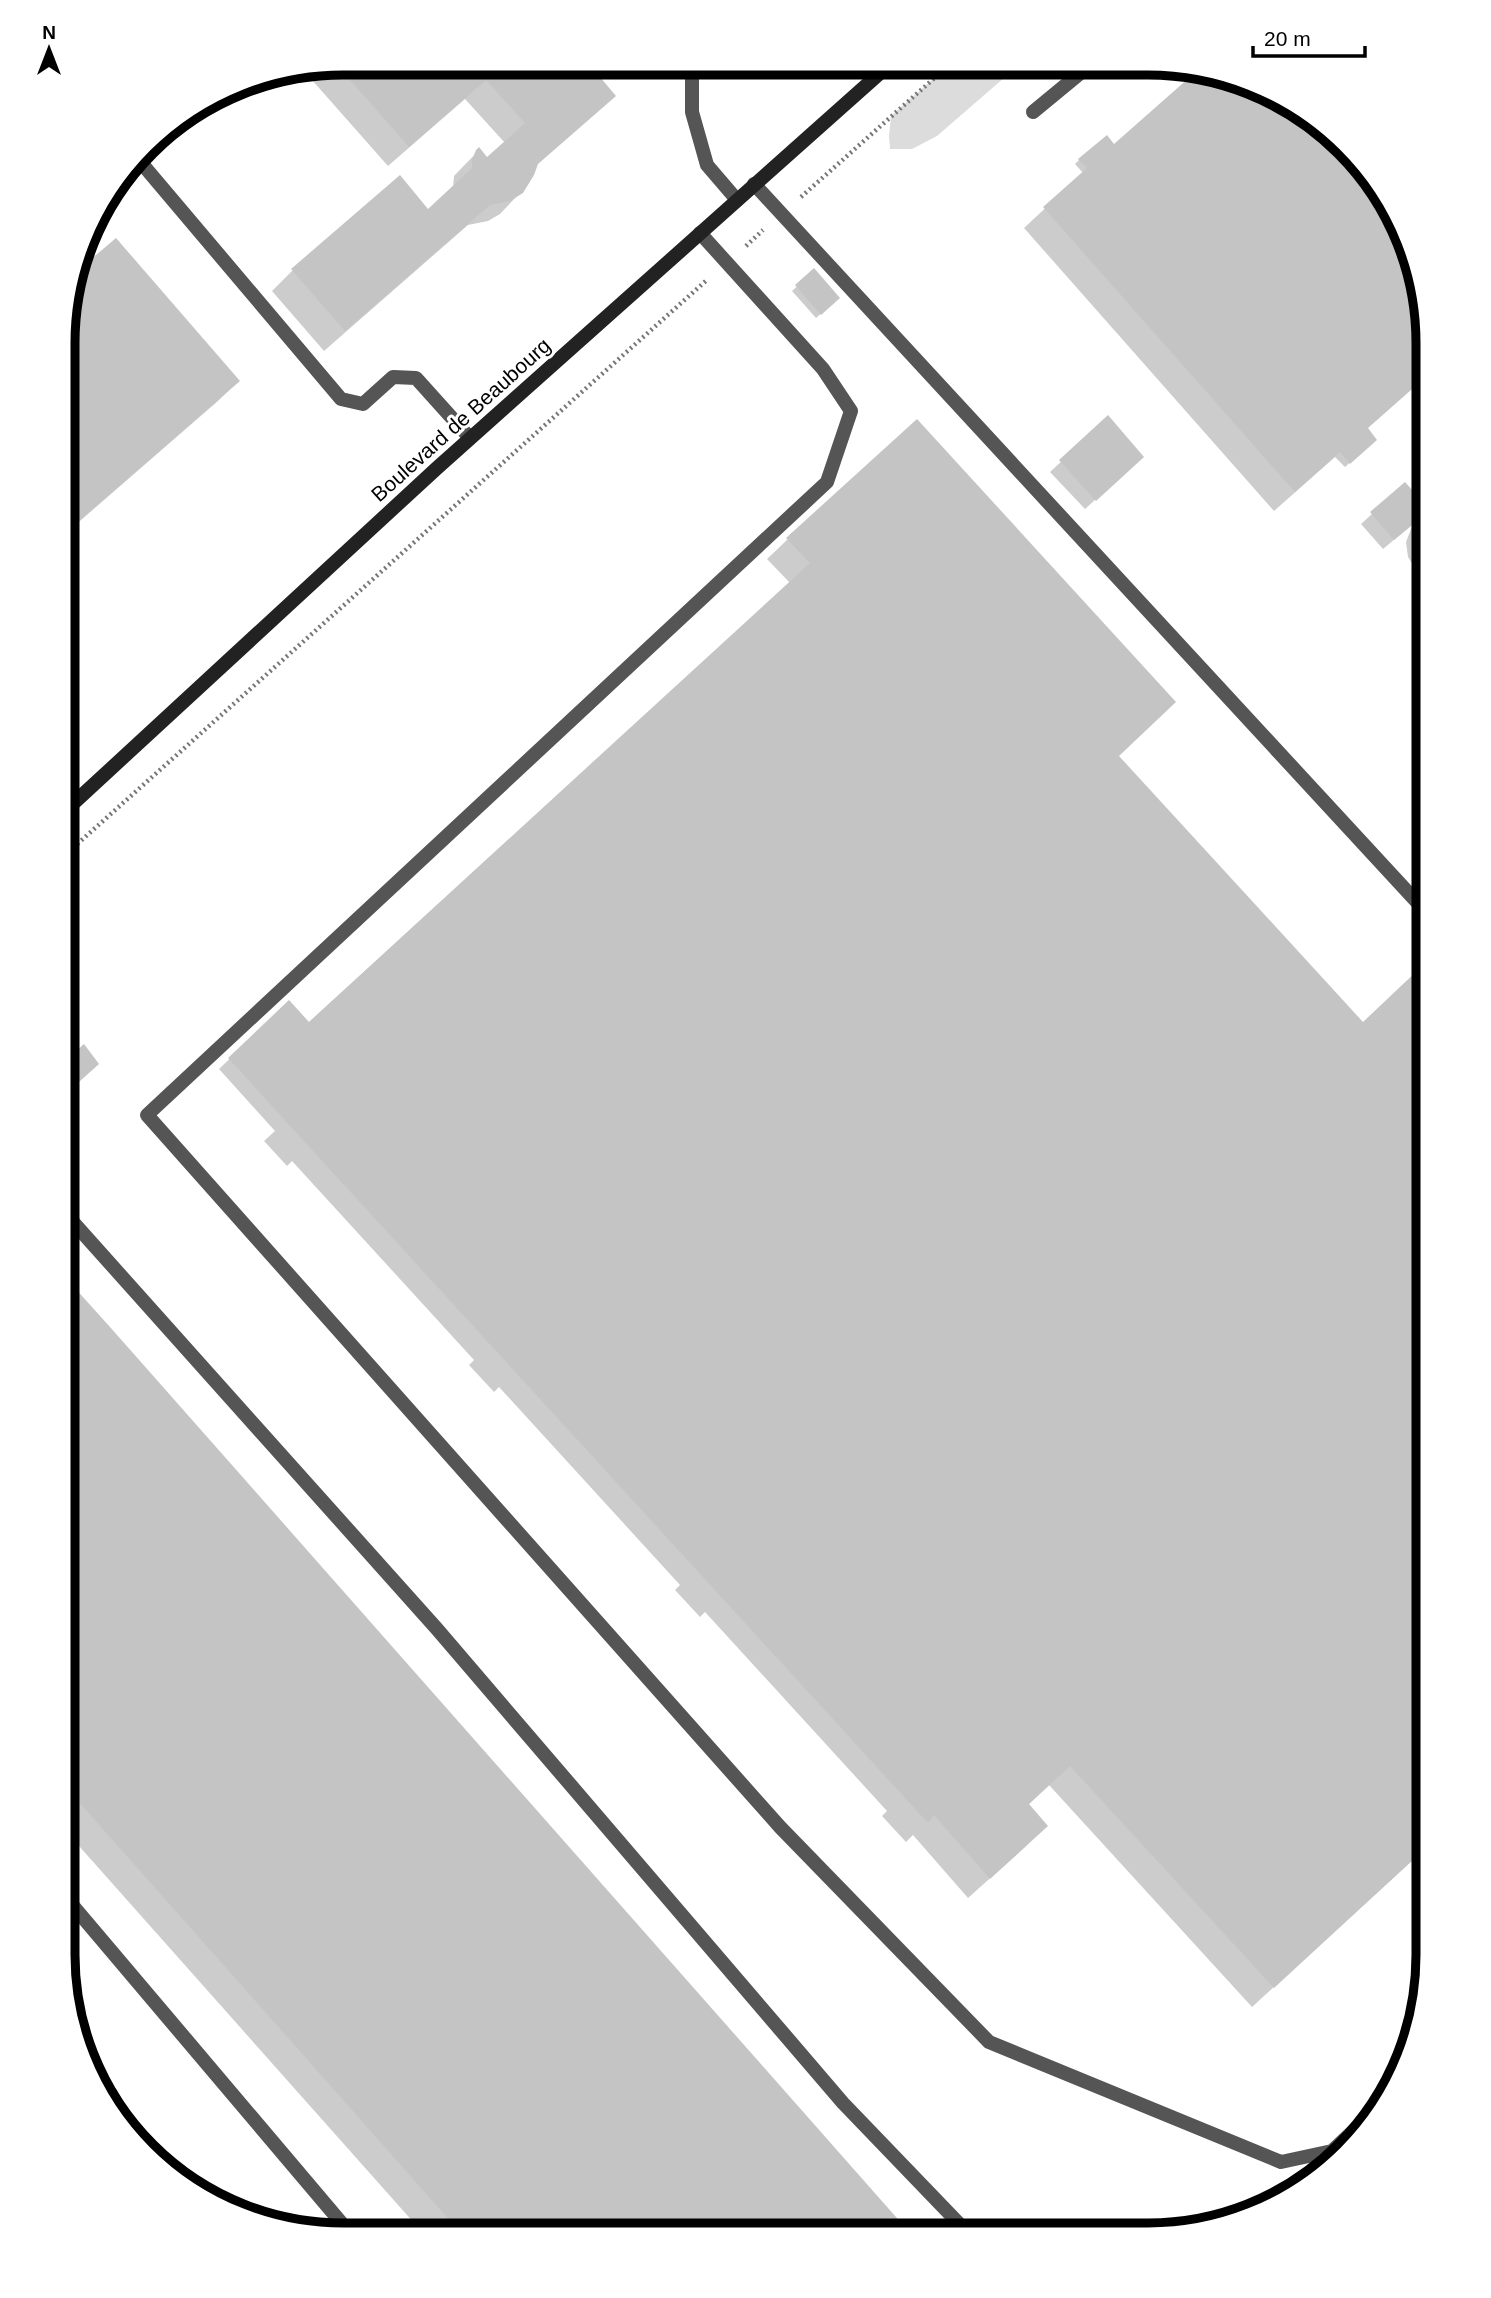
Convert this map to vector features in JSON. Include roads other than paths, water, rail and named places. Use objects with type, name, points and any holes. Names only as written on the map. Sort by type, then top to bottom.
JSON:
[{"type":"main road","name":"Boulevard de Beaubourg","points":[[75,802],[470,438],[878,75]]},
{"type":"lane","points":[[692,75],[692,112],[707,165],[737,200]]},
{"type":"lane","points":[[1033,112],[1078,75]]},
{"type":"lane","points":[[143,165],[341,399],[363,404],[393,377],[416,378],[470,438]]},
{"type":"lane","points":[[754,184],[1416,901]]},
{"type":"lane","points":[[700,233],[823,369],[851,411],[827,482],[147,1115],[780,1827],[989,2042],[1281,2162],[1329,2152]]},
{"type":"lane","points":[[75,1224],[437,1629],[843,2103],[958,2223]]},
{"type":"lane","points":[[75,1908],[341,2223]]}]
